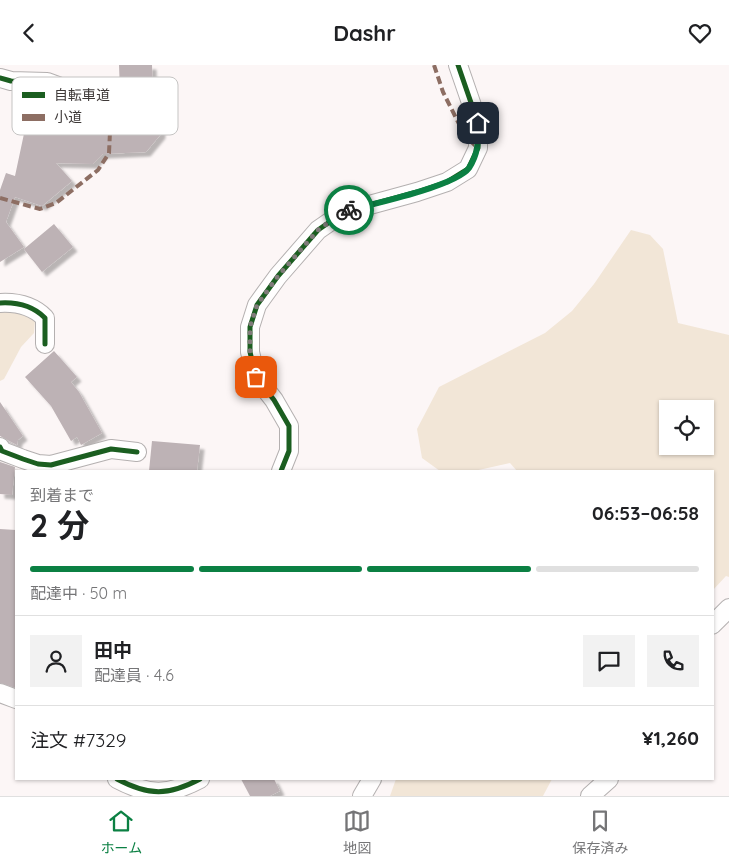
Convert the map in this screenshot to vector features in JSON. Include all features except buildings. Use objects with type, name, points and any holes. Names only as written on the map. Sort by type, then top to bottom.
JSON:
[{"type":"street","points":[[281,470],[289,451],[289,426],[274,400],[256,377],[250,352],[250,327],[257,305],[278,276],[318,230],[344,211],[447,182],[468,169],[478,148],[478,123],[458,65]]},
{"type":"street","points":[[0,303],[18,303],[38,311],[45,318],[45,344]]},
{"type":"street","points":[[0,447],[2,451],[38,467],[111,449],[137,452]]},
{"type":"street","points":[[714,623],[729,607]]},
{"type":"street","points":[[0,693],[15,699]]},
{"type":"street","points":[[119,780],[147,793],[171,792],[198,780]]},
{"type":"street","points":[[362,796],[371,780]]},
{"type":"street","points":[[590,796],[608,780]]},
{"type":"shaded area","points":[[631,230],[650,235],[663,249],[678,323],[729,335],[729,577],[726,576],[714,589],[714,470],[516,470],[510,463],[478,470],[439,470],[422,458],[417,429],[439,387],[545,333],[572,311],[594,284]]},
{"type":"shaded area","points":[[0,309],[27,312],[35,321],[34,333],[21,347],[4,379],[0,381]]},
{"type":"shaded area","points":[[396,780],[551,780],[543,796],[390,796]]},
{"type":"marked path","points":[[434,65],[443,92],[465,136],[478,148]]},
{"type":"marked path","points":[[0,198],[40,209],[56,203],[98,170],[109,153],[110,135]]},
{"type":"cycle path","points":[[281,470],[289,451],[289,426],[274,400],[256,377],[250,352],[250,327],[257,305],[278,276],[318,230],[344,212],[447,182],[468,169],[478,148],[478,123],[458,65]]},
{"type":"cycle path","points":[[0,78],[12,81]]},
{"type":"cycle path","points":[[0,303],[13,303],[24,306],[35,310],[45,318],[45,344]]},
{"type":"cycle path","points":[[0,447],[2,451],[23,459],[38,464],[51,465],[111,449],[137,452]]},
{"type":"cycle path","points":[[119,780],[139,789],[158,792],[178,789],[198,780]]},
{"type":"way so far","points":[[256,377],[250,352],[250,327],[257,305],[278,276],[318,230],[344,211],[349,210]]},
{"type":"route","points":[[349,210],[447,182],[468,169],[478,148],[478,123]]}]
